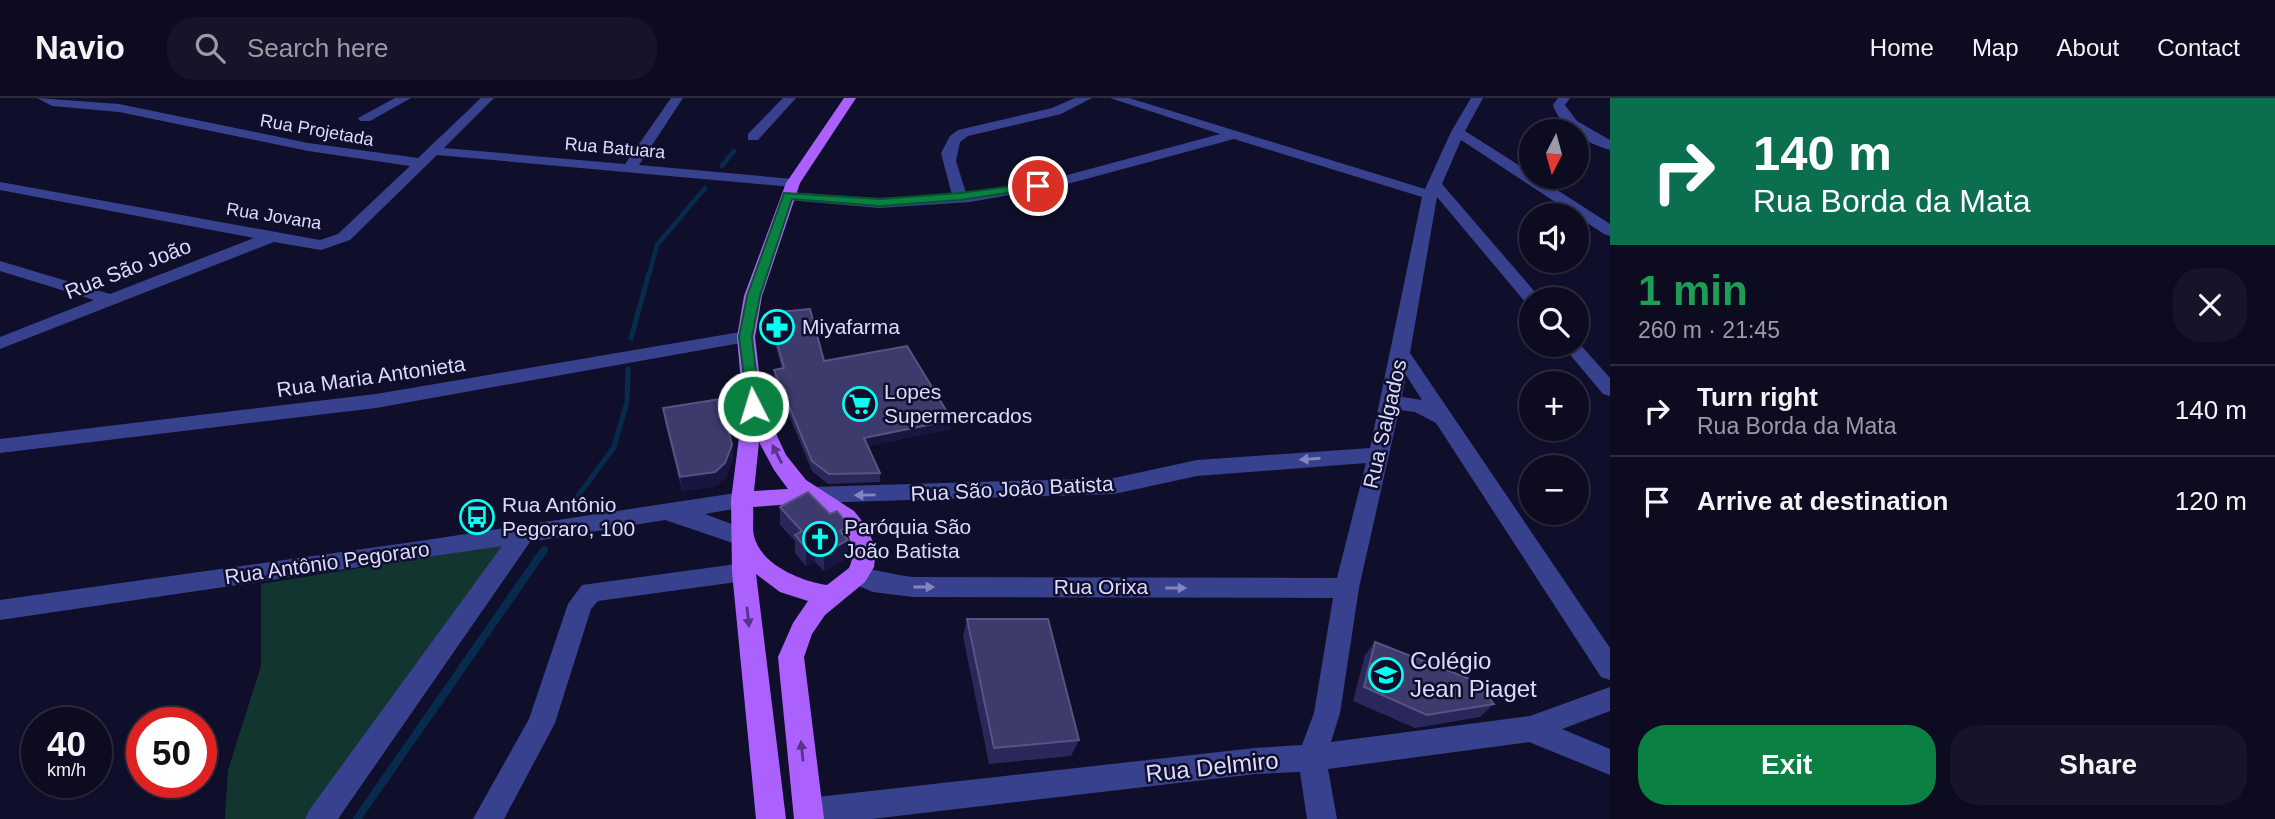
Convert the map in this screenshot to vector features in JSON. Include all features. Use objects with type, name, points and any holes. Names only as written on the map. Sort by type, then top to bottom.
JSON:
[{"type":"main road","points":[[771,819],[742,537],[742,500],[753,406],[746,337],[753,296],[790,190],[850,98]]},
{"type":"main road","points":[[753,406],[786,471],[812,495],[839,510],[853,524],[864,545],[864,559],[857,575],[812,612],[798,634],[791,657],[808,816]]},
{"type":"main road","points":[[742,500],[812,495]]},
{"type":"main road","points":[[742,537],[755,559],[771,576],[804,592],[830,595]]},
{"type":"street","name":"Rua Projetada","points":[[43,98],[52,102],[143,113],[308,147],[422,163]]},
{"type":"street","points":[[365,118],[405,98]]},
{"type":"street","name":"Rua Jovana","points":[[0,186],[313,244],[333,243],[361,222],[488,98]]},
{"type":"street","points":[[628,169],[677,98]]},
{"type":"street","points":[[752,137],[790,98]]},
{"type":"street","points":[[960,197],[947,154],[948,144],[953,138],[973,130],[1069,108],[1086,98]]},
{"type":"street","points":[[1116,98],[1432,189],[1521,287]]},
{"type":"street","name":"Rua Salgados","points":[[1312,758],[1327,713],[1347,588],[1391,402],[1432,189],[1477,98]]},
{"type":"street","points":[[1564,98],[1559,105],[1566,118],[1610,146]]},
{"type":"street","points":[[1458,132],[1610,231]]},
{"type":"street","name":"Rua Batuara","points":[[435,151],[628,169],[880,203],[960,197],[1038,186],[1236,134]]},
{"type":"street","name":"Rua São João","points":[[0,343],[273,237]]},
{"type":"street","points":[[0,266],[111,300]]},
{"type":"street","name":"Rua Maria Antonieta","points":[[0,446],[376,401],[746,337]]},
{"type":"street","points":[[1401,354],[1610,669]]},
{"type":"street","points":[[1581,357],[1610,390]]},
{"type":"street","points":[[1391,402],[1419,406],[1446,420]]},
{"type":"street","name":"Rua São João Batista","points":[[812,495],[1114,486],[1196,468],[1378,454]]},
{"type":"street","name":"Rua Antônio Pegoraro","points":[[0,610],[742,500]]},
{"type":"street","name":"Rua Antônio Pegoraro","points":[[654,515],[690,518],[742,537]]},
{"type":"street","points":[[320,819],[523,534]]},
{"type":"street","points":[[488,819],[541,723],[580,604],[591,592],[744,572]]},
{"type":"street","name":"Rua Orixa","points":[[857,575],[883,584],[913,587],[1347,588]]},
{"type":"street","name":"Rua Delmiro","points":[[808,816],[1255,761],[1312,758],[1530,729],[1610,699]]},
{"type":"street","points":[[1530,729],[1610,762]]},
{"type":"street","points":[[1312,758],[1322,819]]},
{"type":"green space","points":[[507,544],[309,819],[225,819],[228,770],[261,666],[261,584]]},
{"type":"building","name":"Lopes Supermercados","points":[[810,309],[824,361],[907,346],[952,420],[864,438],[880,473],[829,474],[812,461],[774,370],[784,368],[769,313]]},
{"type":"building","points":[[721,399],[732,445],[725,463],[715,472],[680,477],[663,408]]},
{"type":"building","points":[[808,492],[830,514],[837,511],[849,526],[840,531],[848,540],[824,553],[815,543],[806,548],[795,535],[802,531],[780,507]]},
{"type":"building","points":[[967,619],[1048,619],[1079,740],[994,748]]},
{"type":"building","points":[[1375,642],[1475,681],[1494,704],[1427,715],[1364,687]]},
{"type":"waterway","points":[[722,166],[734,151]]},
{"type":"waterway","points":[[649,275],[657,245],[705,188]]},
{"type":"waterway","points":[[631,338],[649,273]]},
{"type":"waterway","points":[[575,500],[614,447],[627,402],[628,369]]},
{"type":"waterway","points":[[357,819],[544,550]]},
{"type":"place","name":"Miyafarma","points":[[777,327]]},
{"type":"place","name":"Lopes Supermercados","points":[[860,404]]},
{"type":"place","name":"Rua Antônio Pegoraro, 100","points":[[477,517]]},
{"type":"place","name":"Paróquia São João Batista","points":[[820,539]]},
{"type":"place","name":"Colégio Jean Piaget","points":[[1386,675]]},
{"type":"route","points":[[753,406],[746,337],[753,296],[757,291],[788,196],[880,203],[960,197],[1038,186]]}]
